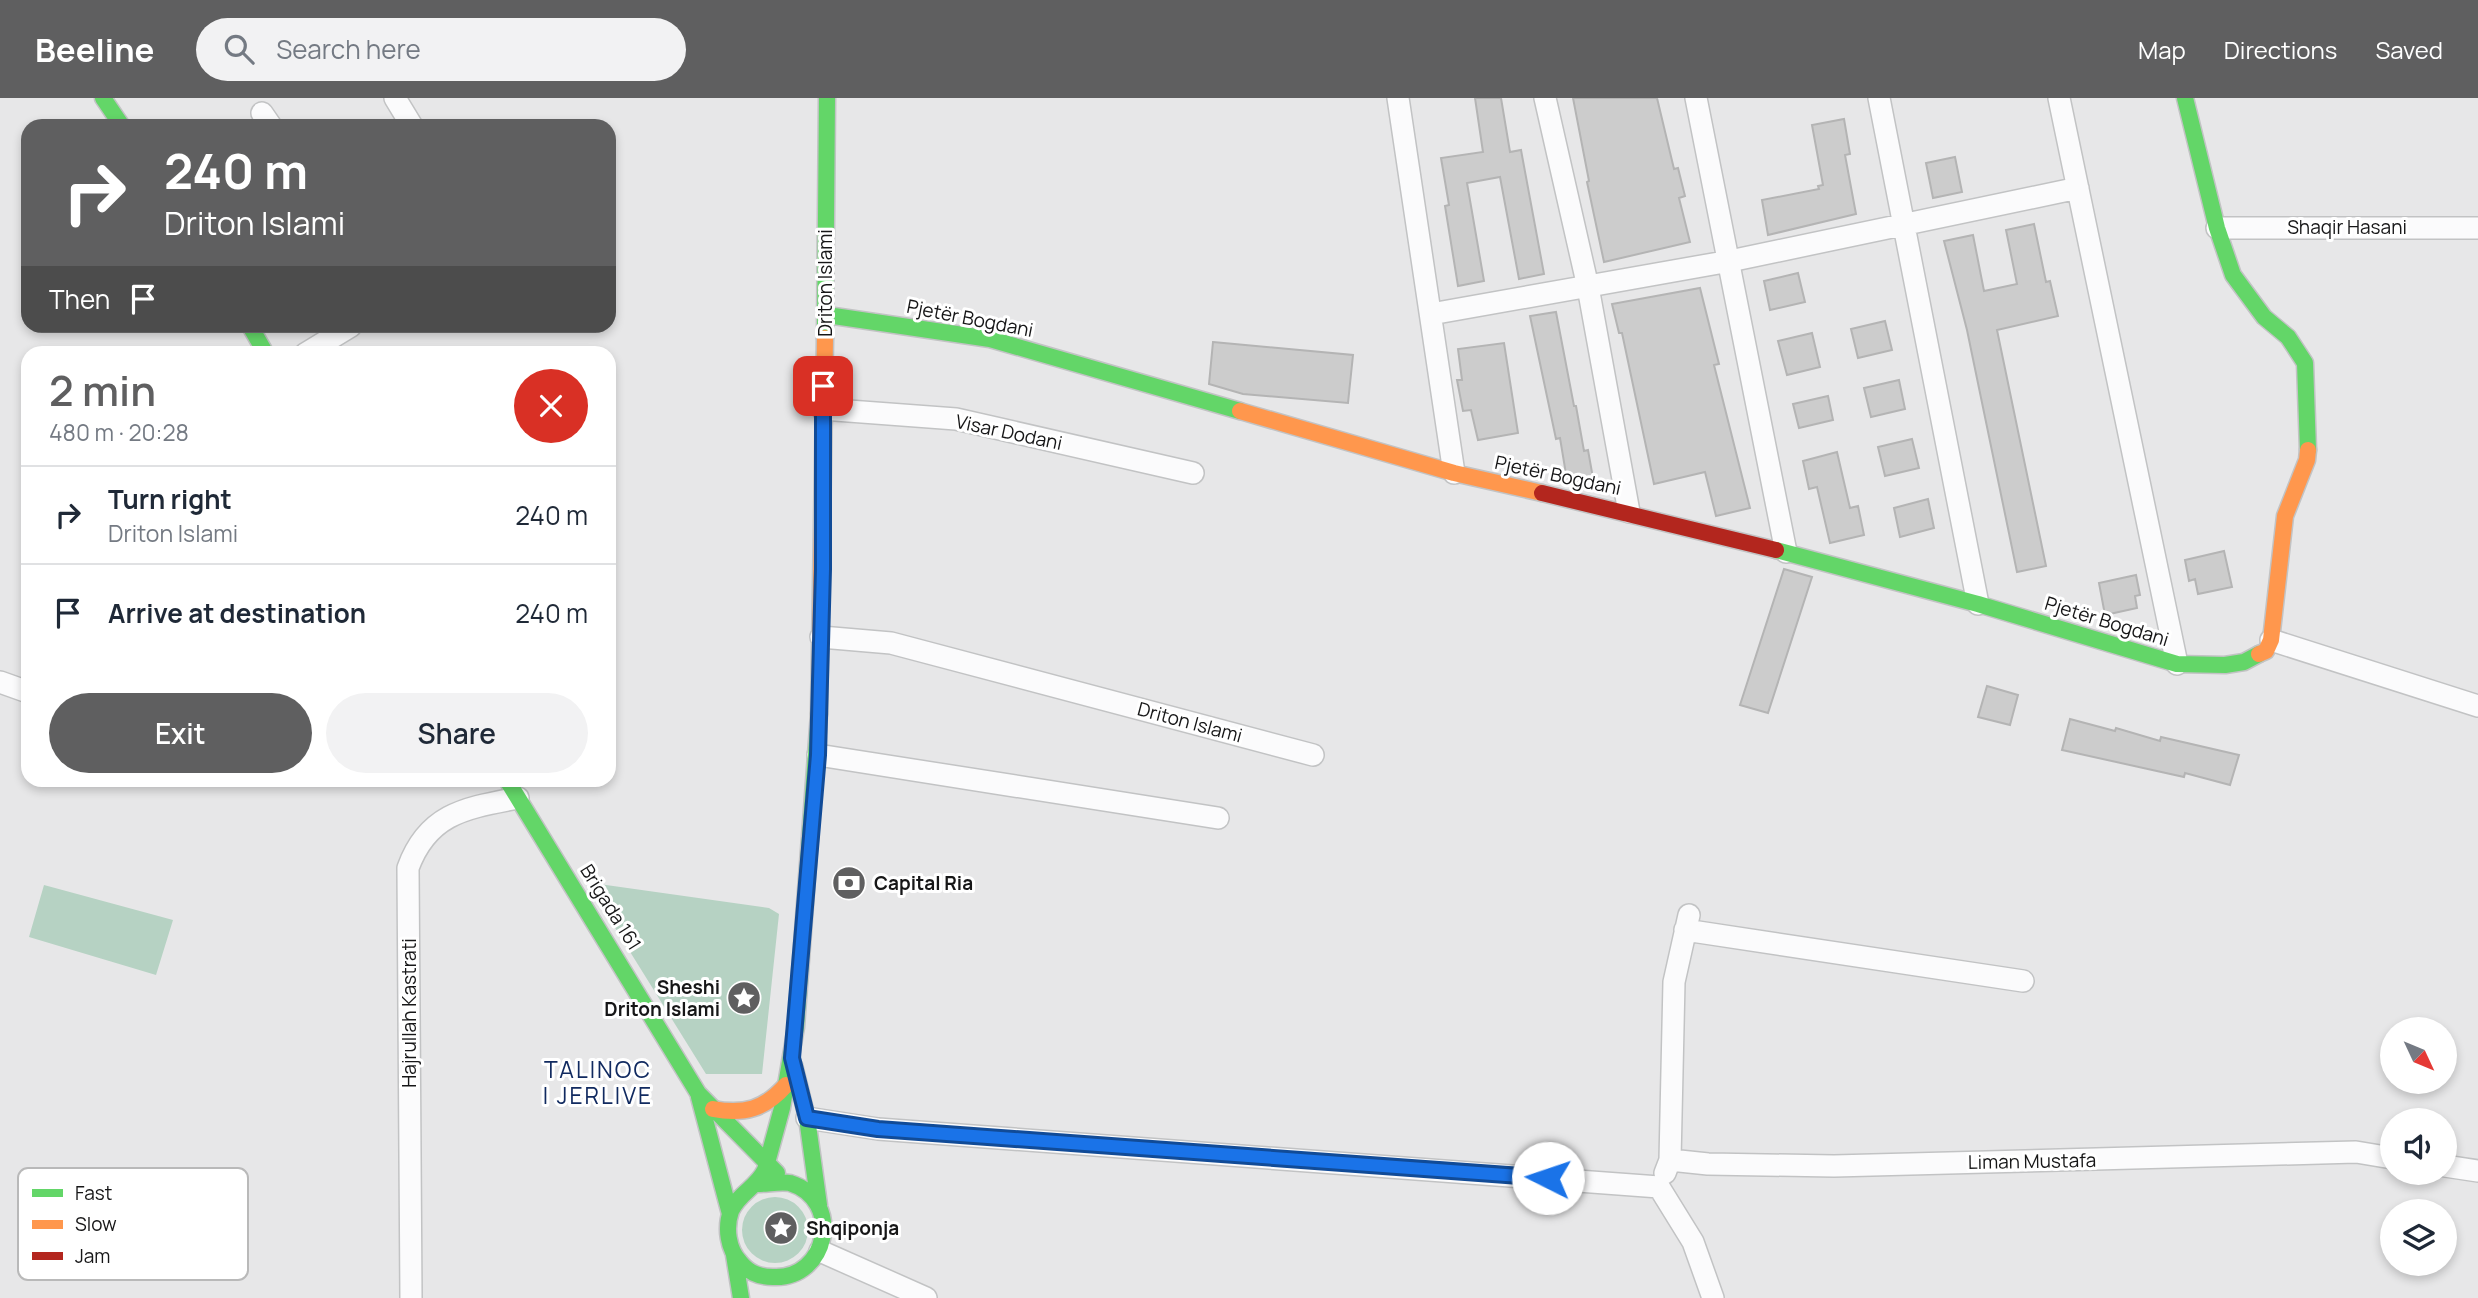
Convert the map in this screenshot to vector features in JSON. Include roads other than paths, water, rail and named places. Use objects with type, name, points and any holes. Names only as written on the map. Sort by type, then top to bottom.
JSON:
[{"type":"street","points":[[103,98],[117,119]]},
{"type":"street","points":[[395,98],[408,119]]},
{"type":"street","name":"Driton Islami","points":[[730,1214],[736,1201],[758,1184],[766,1163],[792,1058],[818,755],[822,409],[827,315],[827,98]]},
{"type":"street","points":[[1398,98],[1454,473]]},
{"type":"street","points":[[1545,98],[1588,287],[1629,512]]},
{"type":"street","points":[[1696,98],[1786,552]]},
{"type":"street","points":[[1879,98],[1978,604]]},
{"type":"street","points":[[2059,98],[2177,664]]},
{"type":"street","points":[[2185,98],[2217,228],[2233,275],[2264,317],[2288,337],[2305,363],[2309,420],[2307,460],[2285,516],[2271,640],[2478,706]]},
{"type":"street","points":[[1431,314],[1730,261],[2078,188]]},
{"type":"street","name":"Shaqir Hasani","points":[[2217,228],[2478,228]]},
{"type":"street","name":"Pjetër Bogdani","points":[[827,315],[990,339],[1454,473],[1629,512],[1786,552],[1978,604],[2177,664],[2225,666],[2244,662],[2266,651],[2271,640]]},
{"type":"street","points":[[318,346],[340,333]]},
{"type":"street","name":"Visar Dodani","points":[[822,409],[956,419],[1193,473]]},
{"type":"street","name":"Driton Islami","points":[[821,637],[891,643],[1313,755]]},
{"type":"street","points":[[0,682],[21,690]]},
{"type":"street","points":[[818,755],[1218,818]]},
{"type":"street","name":"Brigada 161","points":[[512,789],[698,1093],[786,1182]]},
{"type":"street","name":"Hajrullah Kastrati","points":[[411,1298],[408,868],[417,844],[438,822],[512,789]]},
{"type":"street","points":[[1659,1187],[1671,1160],[1674,982],[1687,923],[2023,981]]},
{"type":"street","name":"Driton Islami","points":[[792,1058],[807,1118],[819,1205],[826,1232],[820,1251]]},
{"type":"street","points":[[713,1109],[732,1114],[759,1111],[774,1101],[786,1085]]},
{"type":"street","name":"Brigada 161","points":[[698,1093],[730,1214]]},
{"type":"street","points":[[807,1118],[878,1129],[1659,1187]]},
{"type":"street","name":"Liman Mustafa","points":[[1671,1160],[1708,1164],[1834,1166],[2356,1152],[2380,1156]]},
{"type":"street","points":[[2457,1168],[2478,1171]]},
{"type":"street","points":[[758,1184],[786,1182],[805,1190],[819,1205]]},
{"type":"street","points":[[1659,1187],[1693,1242],[1713,1298]]},
{"type":"street","points":[[730,1214],[727,1228],[741,1298]]},
{"type":"street","points":[[798,1288],[820,1251],[926,1298]]},
{"type":"street","points":[[733,1255],[748,1270],[767,1278],[781,1279],[807,1269]]},
{"type":"place","name":"Capital Ria","points":[[849,883]]},
{"type":"place","name":"Sheshi Driton Islami","points":[[744,998]]},
{"type":"place","name":"Shqiponja","points":[[781,1228]]},
{"type":"district","name":"TALINOC I JERLIVE","points":[[598,1082]]}]
